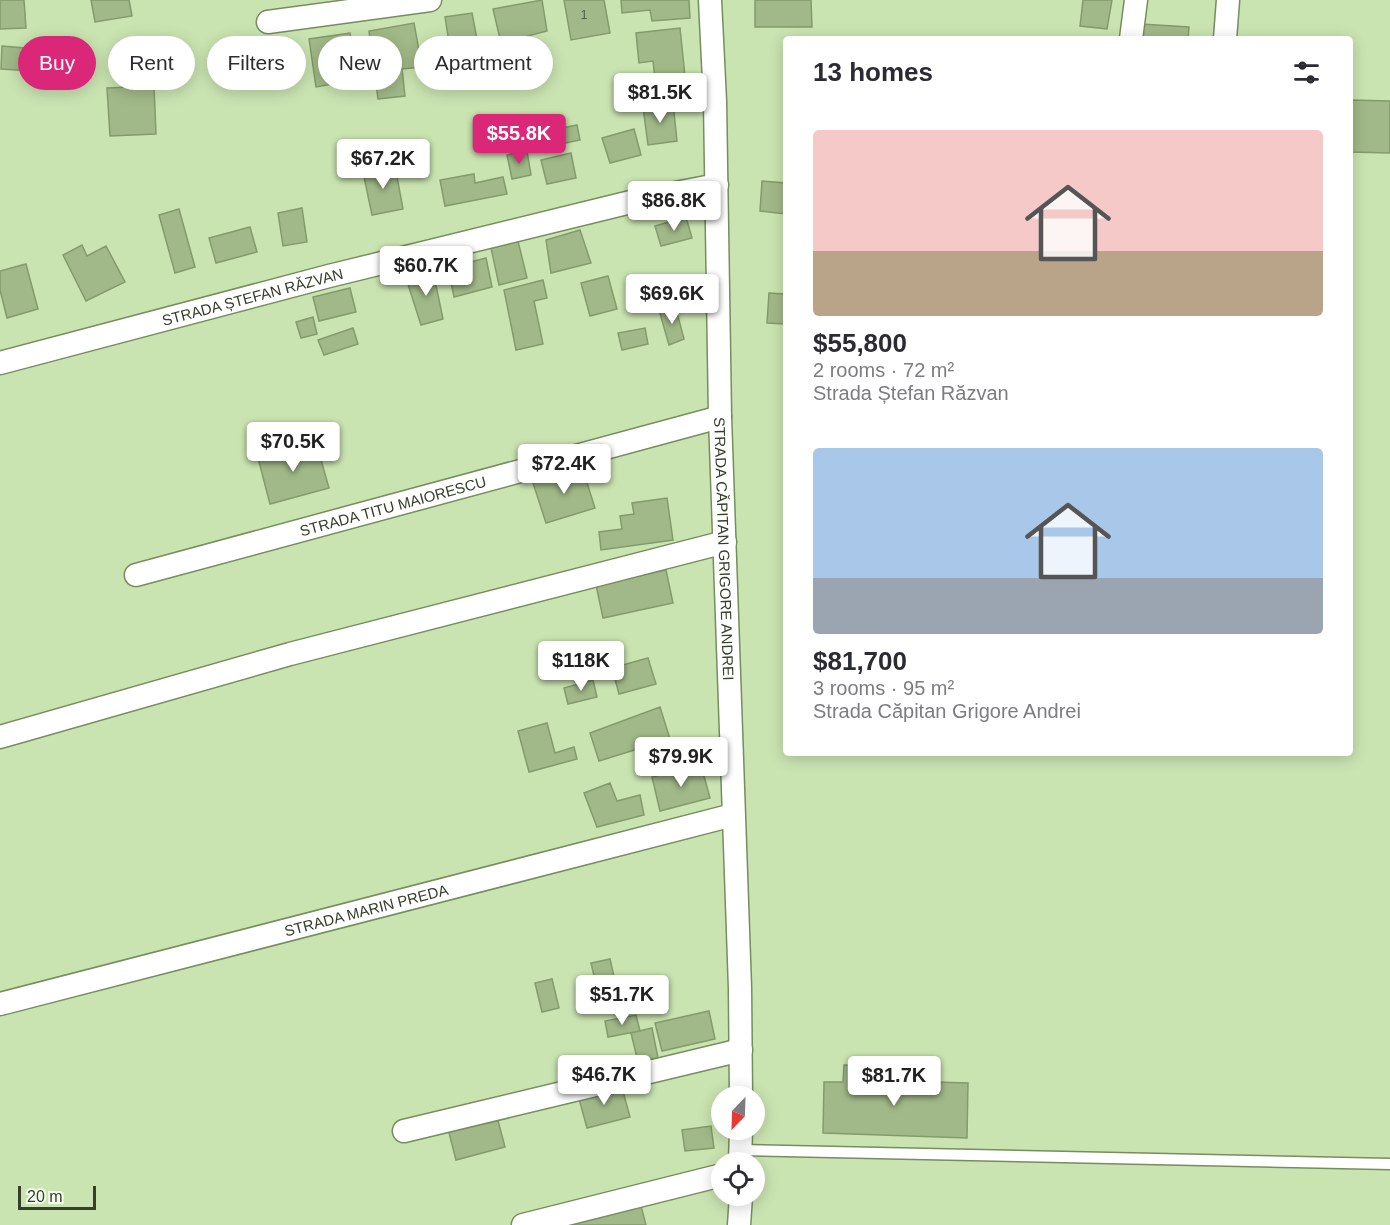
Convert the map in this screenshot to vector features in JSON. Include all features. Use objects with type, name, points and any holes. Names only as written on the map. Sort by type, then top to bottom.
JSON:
[{"type":"street","points":[[268,22],[430,0]]},
{"type":"street","name":"STRADA CĂPITAN GRIGORE ANDREI","points":[[710,0],[715,101],[720,417],[741,1086]]},
{"type":"street","points":[[1131,36],[1136,0]]},
{"type":"street","points":[[1225,36],[1228,0]]},
{"type":"street","name":"STRADA ȘTEFAN RĂZVAN","points":[[0,363],[340,273],[639,200],[717,185]]},
{"type":"street","name":"STRADA TITU MAIORESCU","points":[[136,575],[720,417]]},
{"type":"street","points":[[0,737],[290,654],[725,542]]},
{"type":"street","name":"STRADA MARIN PREDA","points":[[0,1004],[733,815]]},
{"type":"street","points":[[404,1131],[741,1050]]},
{"type":"street","points":[[523,1225],[711,1178]]},
{"type":"street","points":[[739,1225],[740,1206]]},
{"type":"lane","points":[[740,1147],[1390,1164]]},
{"type":"building","points":[[0,0],[24,0],[26,28],[0,29]]},
{"type":"building","points":[[91,0],[129,0],[132,16],[95,22]]},
{"type":"building","points":[[542,0],[547,31],[528,36],[499,36],[493,9]]},
{"type":"building","points":[[564,0],[604,0],[610,33],[571,40]]},
{"type":"building","points":[[621,0],[689,0],[690,18],[652,21],[650,10],[622,13]]},
{"type":"building","points":[[755,0],[811,0],[812,27],[755,27]]},
{"type":"building","points":[[1083,0],[1112,0],[1107,29],[1080,26]]},
{"type":"building","points":[[472,13],[476,36],[448,36],[445,17]]},
{"type":"building","points":[[414,23],[416,36],[414,36],[414,68],[402,69],[402,36],[370,36],[369,31]]},
{"type":"building","points":[[1141,24],[1189,27],[1188,36],[1140,36]]},
{"type":"building","points":[[680,28],[685,76],[655,79],[653,61],[639,63],[636,33]]},
{"type":"building","points":[[350,33],[350,36],[330,36]]},
{"type":"building","points":[[318,38],[318,87],[316,87],[309,39]]},
{"type":"building","points":[[2,46],[18,47],[18,70],[1,69]]},
{"type":"building","points":[[402,69],[405,96],[378,99],[377,90],[402,90]]},
{"type":"building","points":[[107,88],[108,90],[154,90],[156,134],[110,136]]},
{"type":"building","points":[[1353,100],[1390,101],[1390,153],[1353,152]]},
{"type":"building","points":[[673,103],[677,141],[648,145],[643,107]]},
{"type":"building","points":[[577,125],[580,140],[547,147],[543,132]]},
{"type":"building","points":[[634,129],[641,155],[610,163],[602,138]]},
{"type":"building","points":[[527,151],[531,175],[512,179],[507,155]]},
{"type":"building","points":[[571,153],[576,178],[547,184],[541,160]]},
{"type":"building","points":[[395,166],[403,209],[372,215],[363,172]]},
{"type":"building","points":[[474,174],[475,183],[503,177],[507,194],[445,206],[440,180]]},
{"type":"building","points":[[762,181],[783,183],[783,214],[760,211]]},
{"type":"building","points":[[302,208],[307,242],[283,246],[278,213]]},
{"type":"building","points":[[179,209],[195,267],[175,273],[159,215]]},
{"type":"building","points":[[686,217],[692,238],[661,246],[655,226]]},
{"type":"building","points":[[250,227],[257,252],[216,263],[209,238]]},
{"type":"building","points":[[580,230],[591,263],[551,273],[546,240]]},
{"type":"building","points":[[518,241],[527,278],[499,285],[491,248]]},
{"type":"building","points":[[82,245],[87,256],[106,246],[125,282],[86,301],[63,255]]},
{"type":"building","points":[[486,258],[492,287],[454,297],[448,268]]},
{"type":"building","points":[[26,264],[38,309],[7,318],[0,290],[0,271]]},
{"type":"building","points":[[433,271],[443,319],[421,325],[406,278]]},
{"type":"building","points":[[608,276],[617,309],[590,316],[581,283]]},
{"type":"building","points":[[543,280],[547,298],[534,301],[543,344],[516,350],[504,290]]},
{"type":"building","points":[[350,288],[356,312],[319,321],[313,297]]},
{"type":"building","points":[[769,293],[783,294],[783,324],[767,323]]},
{"type":"building","points":[[675,305],[684,339],[669,345],[659,310]]},
{"type":"building","points":[[313,317],[317,334],[301,338],[296,322]]},
{"type":"building","points":[[353,328],[358,344],[324,355],[318,340]]},
{"type":"building","points":[[645,328],[648,344],[622,350],[618,333]]},
{"type":"building","points":[[316,442],[329,488],[270,504],[258,458]]},
{"type":"building","points":[[582,467],[595,508],[546,523],[533,483]]},
{"type":"building","points":[[667,498],[673,540],[601,550],[599,532],[622,529],[620,516],[634,514],[632,503]]},
{"type":"building","points":[[666,570],[673,603],[603,618],[596,585]]},
{"type":"building","points":[[597,647],[601,663],[581,668],[576,652]]},
{"type":"building","points":[[648,658],[656,684],[619,694],[612,668]]},
{"type":"building","points":[[593,680],[597,697],[568,704],[564,688]]},
{"type":"building","points":[[660,707],[670,739],[599,761],[590,733]]},
{"type":"building","points":[[547,723],[555,753],[574,747],[577,759],[529,772],[518,731]]},
{"type":"building","points":[[701,765],[710,798],[660,811],[652,777]]},
{"type":"building","points":[[610,783],[617,801],[640,795],[644,815],[597,827],[584,793]]},
{"type":"building","points":[[610,959],[618,994],[599,997],[591,963]]},
{"type":"building","points":[[552,979],[559,1008],[542,1012],[535,983]]},
{"type":"building","points":[[709,1011],[715,1039],[662,1051],[655,1023]]},
{"type":"building","points":[[636,1015],[640,1031],[608,1037],[605,1021]]},
{"type":"building","points":[[652,1028],[658,1058],[638,1062],[631,1033]]},
{"type":"building","points":[[844,1065],[872,1066],[872,1080],[968,1083],[967,1138],[823,1133],[824,1082],[843,1082]]},
{"type":"building","points":[[621,1084],[630,1117],[587,1128],[578,1095]]},
{"type":"building","points":[[496,1113],[505,1147],[456,1160],[447,1125]]},
{"type":"building","points":[[711,1126],[711,1140],[714,1148],[685,1151],[682,1130]]},
{"type":"building","points":[[641,1206],[646,1225],[569,1225]]}]
